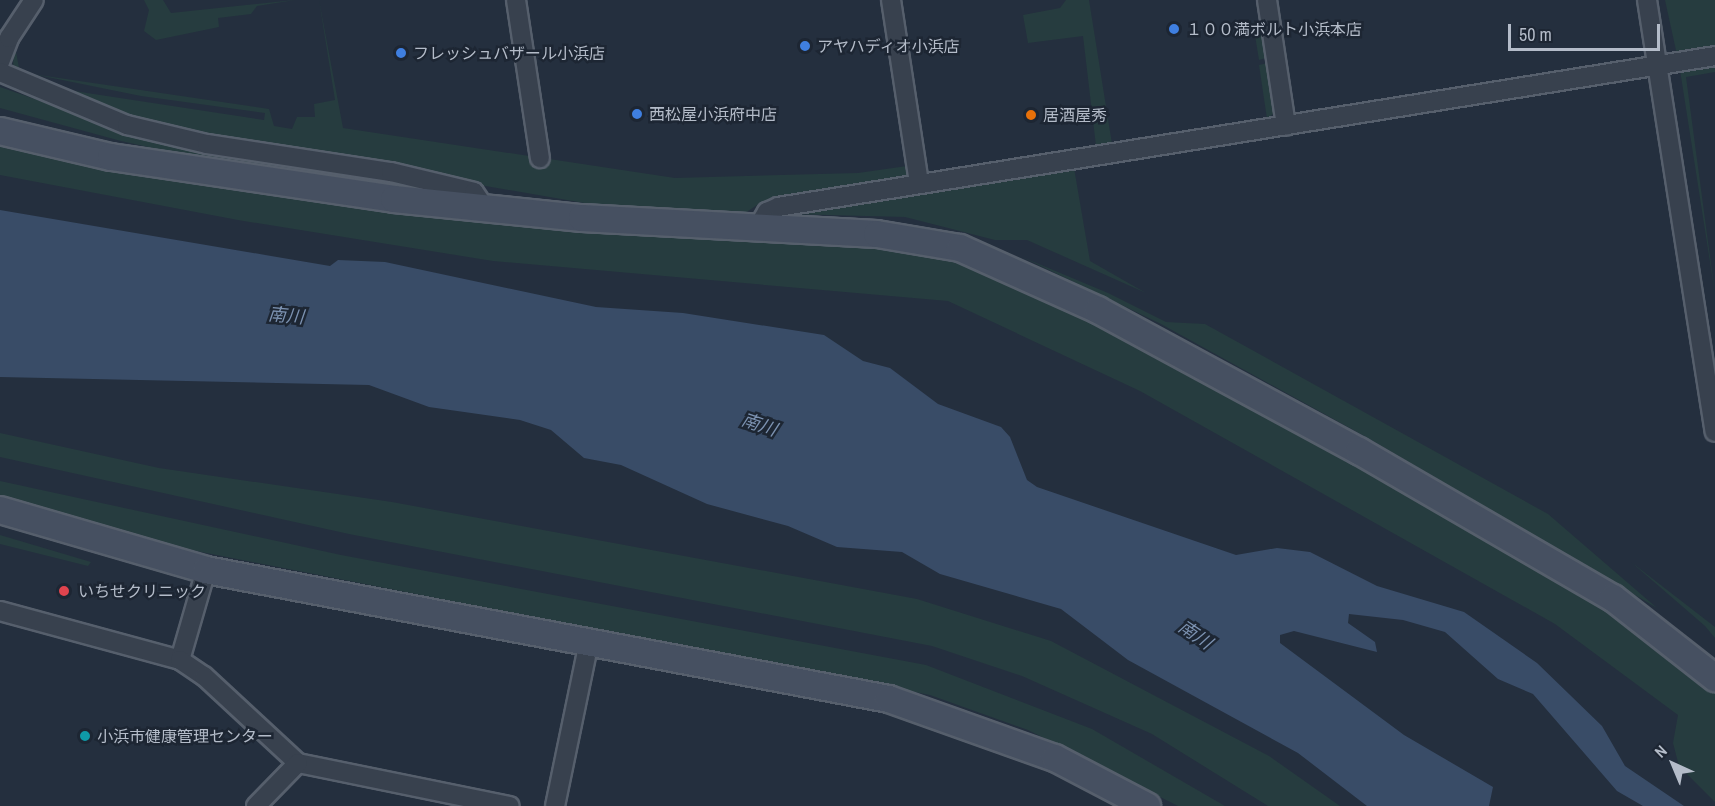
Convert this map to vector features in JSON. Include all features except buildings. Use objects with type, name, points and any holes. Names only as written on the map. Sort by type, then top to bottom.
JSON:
[{"type":"street","points":[[0,62],[9,38],[34,0]]},
{"type":"street","points":[[516,0],[540,158]]},
{"type":"street","points":[[891,0],[919,184]]},
{"type":"street","points":[[1267,0],[1286,126]]},
{"type":"street","points":[[1647,0],[1715,432]]},
{"type":"street","points":[[757,229],[768,212],[778,207],[1715,56]]},
{"type":"street","points":[[0,72],[127,124],[207,144],[401,174],[474,192],[486,210]]},
{"type":"street","points":[[0,131],[197,172],[486,210],[905,237],[960,248],[1033,277],[1359,451],[1582,578],[1658,628],[1715,678]]},
{"type":"street","points":[[0,510],[206,570],[889,699],[990,731],[1147,806]]},
{"type":"street","points":[[180,660],[206,570]]},
{"type":"street","points":[[0,611],[180,660],[204,676],[298,763],[510,806]]},
{"type":"street","points":[[555,806],[589,642]]},
{"type":"street","points":[[256,806],[298,763]]},
{"type":"green space","points":[[144,0],[163,0],[171,13],[295,0],[257,6],[251,14],[218,18],[219,27],[156,40],[144,31],[149,10]]},
{"type":"green space","points":[[319,0],[343,128],[675,178],[858,173],[907,166],[908,172],[906,177],[763,201],[745,213],[590,204],[209,138],[129,118],[73,98],[74,91],[264,120],[265,113],[141,96],[35,74],[269,109],[274,126],[292,129],[297,117],[315,117],[314,104],[335,100]]},
{"type":"green space","points":[[1066,0],[1089,0],[1112,144],[1096,146],[1083,36],[1028,43],[1023,15],[1060,8]]},
{"type":"green space","points":[[1665,0],[1715,0],[1715,49],[1677,55]]},
{"type":"green space","points":[[1261,21],[1266,58],[1259,60],[1253,23]]},
{"type":"green space","points":[[14,41],[19,68],[31,74],[13,70]]},
{"type":"green space","points":[[1268,63],[1275,112],[1267,119],[1259,65]]},
{"type":"green space","points":[[1715,64],[1715,72],[1686,77],[1715,294],[1680,70]]},
{"type":"green space","points":[[0,87],[124,130],[418,185],[202,159],[121,141],[0,108]]},
{"type":"green space","points":[[0,144],[101,166],[877,245],[958,259],[1041,293],[1286,423],[1576,587],[1679,659],[1715,692],[1715,802],[1679,766],[1673,743],[1678,715],[1555,624],[1140,391],[948,301],[493,261],[238,220],[0,175]]},
{"type":"green space","points":[[1074,168],[1090,261],[1146,293],[1027,240],[995,240],[905,217],[788,214]]},
{"type":"green space","points":[[1022,257],[1108,293],[1166,322],[1205,324],[1548,514],[1657,608],[1368,438],[1161,324]]},
{"type":"green space","points":[[0,433],[159,468],[392,502],[917,599],[1051,641],[1269,756],[1340,806],[1268,806],[1152,734],[1022,676],[932,646],[349,534],[0,457]]},
{"type":"green space","points":[[0,481],[341,555],[926,665],[1092,729],[1225,806],[1178,806],[1028,730],[930,695],[171,546],[0,495]]},
{"type":"green space","points":[[0,535],[91,562],[88,566],[0,544]]},
{"type":"green space","points":[[1631,562],[1715,627],[1715,638],[1705,626]]},
{"type":"water","name":"南川","points":[[0,210],[330,266],[338,260],[385,262],[596,307],[683,313],[824,335],[863,361],[890,368],[938,404],[1001,427],[1010,437],[1027,480],[1037,487],[1236,555],[1277,548],[1310,552],[1377,586],[1464,612],[1537,663],[1602,726],[1625,766],[1684,806],[1643,806],[1617,791],[1533,694],[1498,679],[1445,632],[1403,620],[1349,614],[1348,623],[1375,642],[1377,652],[1294,631],[1280,635],[1280,643],[1404,735],[1493,787],[1489,806],[1367,806],[1298,753],[1128,660],[1061,609],[940,574],[902,552],[837,547],[788,526],[707,504],[621,465],[584,458],[551,430],[520,420],[429,407],[369,385],[0,377]]},
{"type":"place","name":"１００満ボルト小浜本店","points":[[1174,29]]},
{"type":"place","name":"アヤハディオ小浜店","points":[[805,46]]},
{"type":"place","name":"フレッシュバザール小浜店","points":[[401,53]]},
{"type":"place","name":"西松屋小浜府中店","points":[[637,114]]},
{"type":"place","name":"居酒屋秀","points":[[1031,115]]},
{"type":"place","name":"いちせクリニック","points":[[64,591]]},
{"type":"place","name":"小浜市健康管理センター","points":[[85,736]]}]
